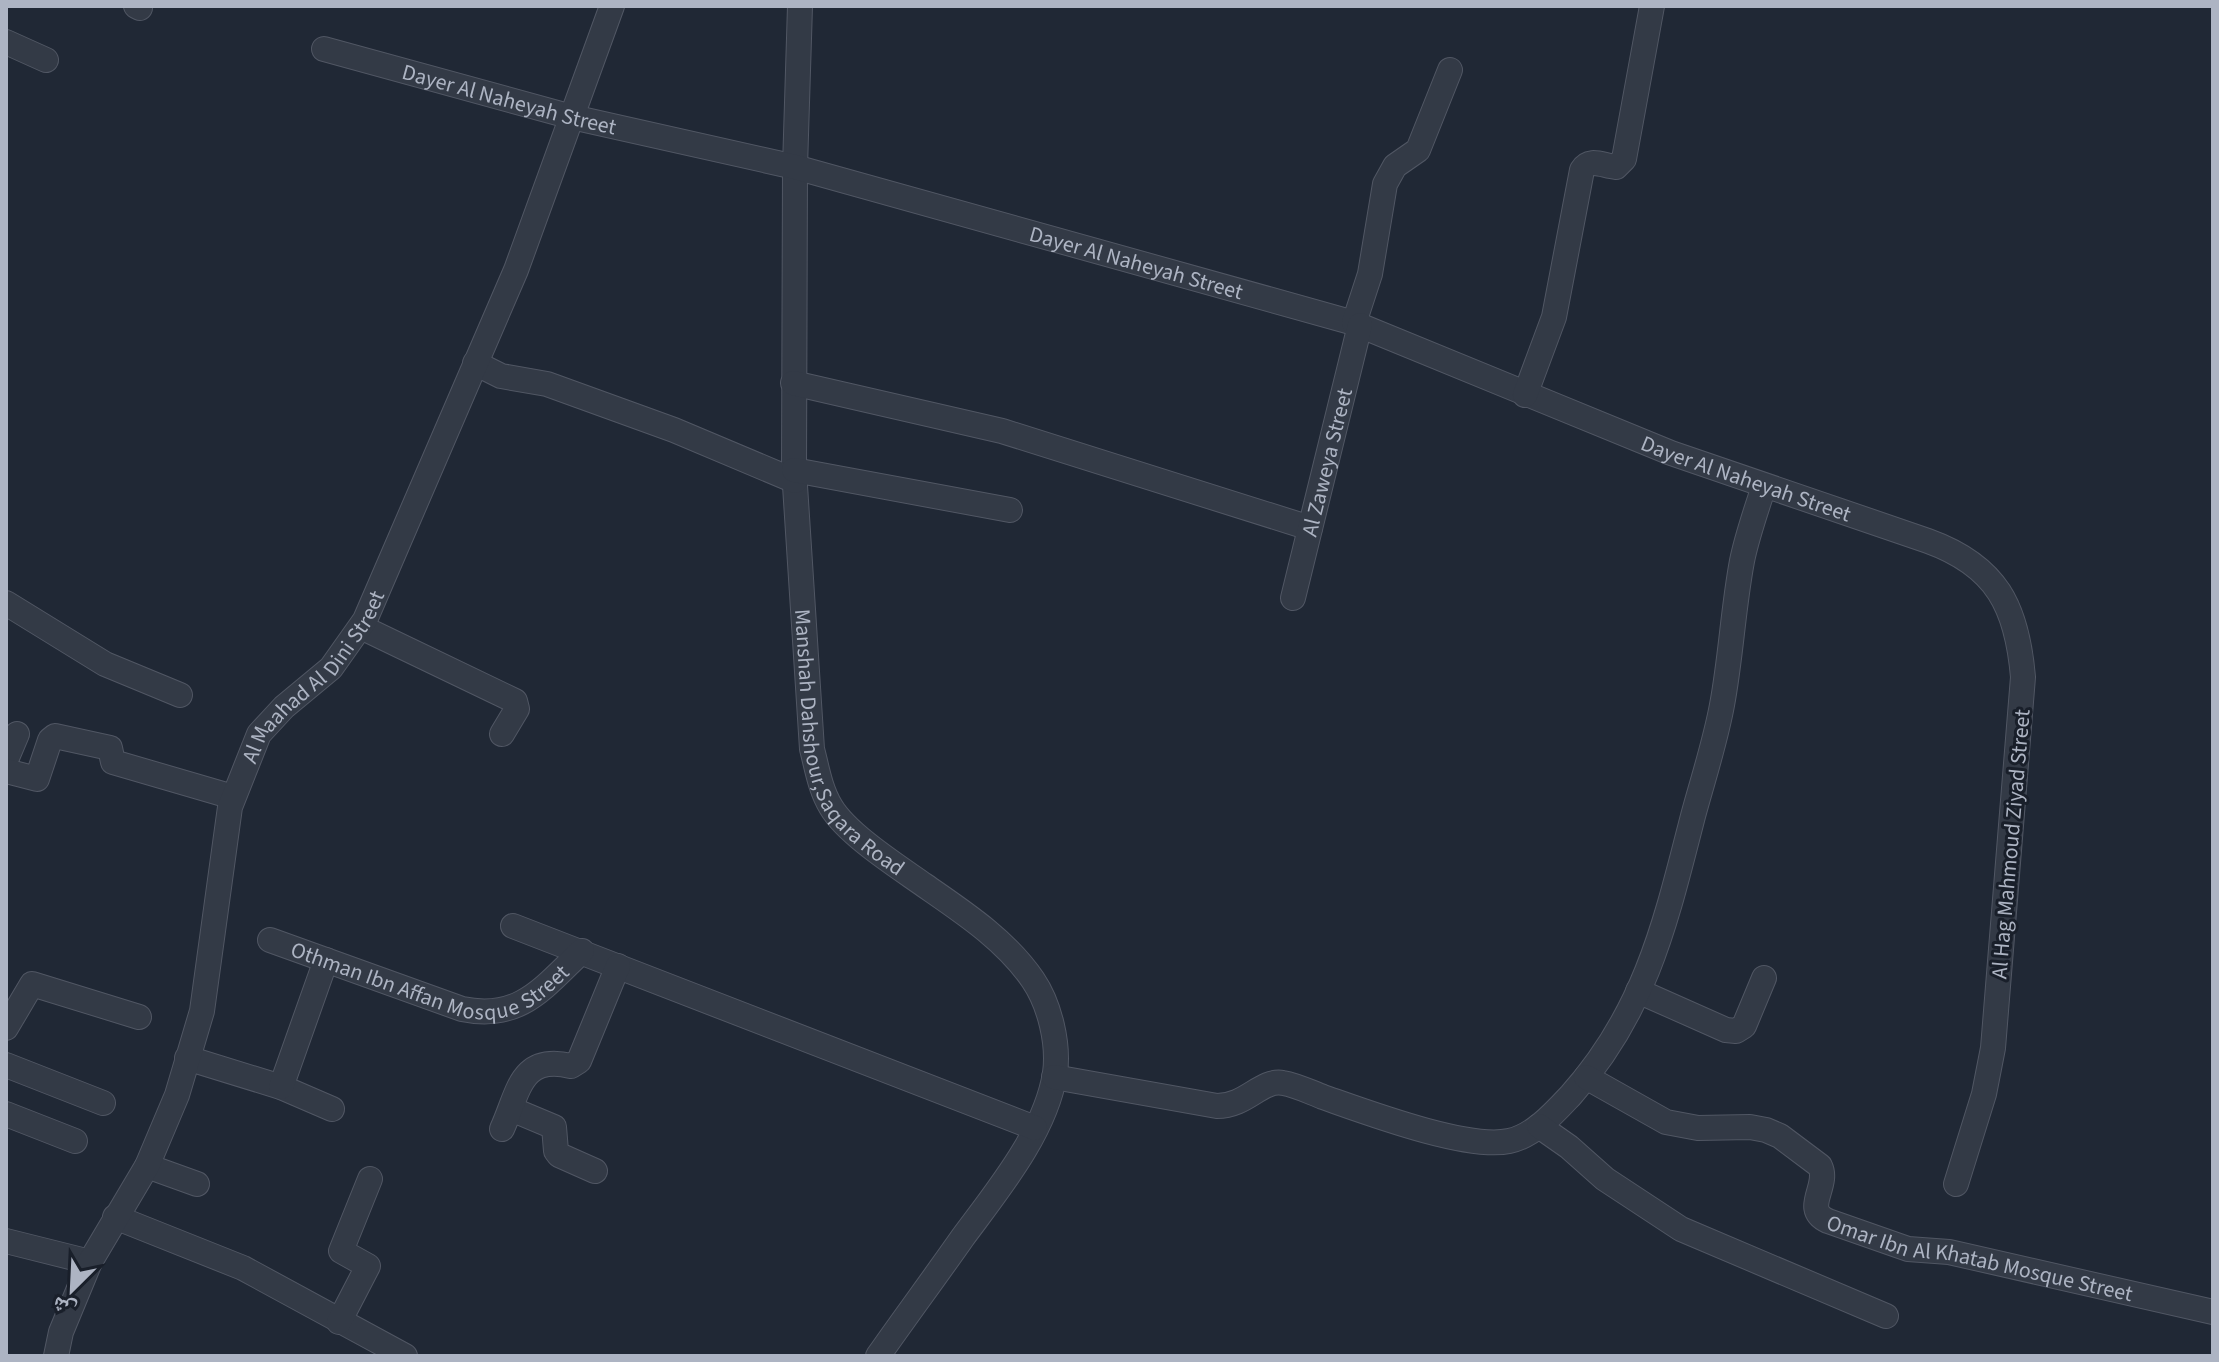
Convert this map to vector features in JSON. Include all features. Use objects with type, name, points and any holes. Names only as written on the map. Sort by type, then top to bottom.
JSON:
[{"type":"street","name":"Al Maahad Al Dini Street","points":[[56,1356],[61,1332],[90,1262],[115,1217],[130,1198],[163,1131],[187,1058],[206,989],[233,797],[259,734],[284,707],[331,668],[361,627],[516,270],[612,6]]},
{"type":"street","name":"Manshah Dahshour,Saqara Road","points":[[800,6],[793,383],[795,476],[812,749],[822,790],[832,809],[845,823],[892,862],[963,912],[1020,962],[1046,1005],[1056,1058],[1054,1077],[1035,1128],[1007,1177],[878,1356]]},
{"type":"street","points":[[1525,395],[1554,317],[1583,167],[1592,162],[1616,167],[1624,159],[1652,6]]},
{"type":"street","points":[[6,42],[46,60]]},
{"type":"street","name":"Dayer Al Naheyah Street","points":[[324,49],[572,117],[795,167],[1357,324],[1671,453],[1928,541]]},
{"type":"street","name":"Al Zaweya Street","points":[[1293,598],[1370,274],[1385,184],[1395,166],[1418,150],[1450,70]]},
{"type":"street","points":[[475,363],[501,376],[547,384],[795,476],[1010,510]]},
{"type":"street","points":[[793,383],[1002,431],[1310,528]]},
{"type":"street","points":[[1054,1077],[1217,1106],[1232,1106],[1261,1087],[1282,1082],[1446,1135],[1488,1142],[1511,1141],[1539,1126],[1586,1077],[1613,1040],[1650,966],[1674,898],[1714,741],[1734,636],[1742,562],[1764,486]]},
{"type":"street","name":"Al Hag Mahmoud Ziyad Street","points":[[1928,541],[1952,550],[1973,563],[2006,600],[2016,624],[2023,677],[1993,1048],[1980,1109],[1956,1184]]},
{"type":"street","points":[[6,603],[105,664],[180,695]]},
{"type":"street","points":[[361,627],[515,701],[517,709],[502,734]]},
{"type":"street","points":[[6,760],[17,734]]},
{"type":"street","points":[[6,771],[37,779],[50,740],[55,736],[110,748],[113,762],[233,797]]},
{"type":"street","points":[[513,926],[1035,1128]]},
{"type":"street","name":"Othman Ibn Affan Mosque Street","points":[[270,940],[462,1009],[481,1013],[518,1006],[535,996],[582,951]]},
{"type":"street","points":[[281,1087],[326,960]]},
{"type":"street","points":[[595,1171],[559,1155],[554,1127],[507,1119],[526,1076],[533,1068],[550,1063],[571,1066],[579,1061],[618,966]]},
{"type":"street","points":[[1638,991],[1726,1030],[1736,1031],[1744,1026],[1764,978]]},
{"type":"street","points":[[6,1028],[32,984],[139,1017]]},
{"type":"street","points":[[187,1058],[281,1087],[332,1109]]},
{"type":"street","points":[[6,1065],[103,1103]]},
{"type":"street","name":"Omar Ibn Al Khatab Mosque Street","points":[[1586,1077],[1666,1122],[1698,1128],[1750,1127],[1780,1136],[1820,1166],[1823,1180],[1815,1211],[1820,1218],[1828,1221],[1908,1249],[1949,1252],[2213,1312]]},
{"type":"street","points":[[6,1114],[75,1141]]},
{"type":"street","points":[[1539,1126],[1569,1147],[1605,1179],[1681,1229],[1886,1316]]},
{"type":"street","points":[[147,1166],[197,1184]]},
{"type":"street","points":[[339,1322],[368,1266],[341,1251],[370,1179]]},
{"type":"street","points":[[115,1217],[243,1268],[405,1356]]},
{"type":"street","points":[[6,1241],[90,1262]]}]
